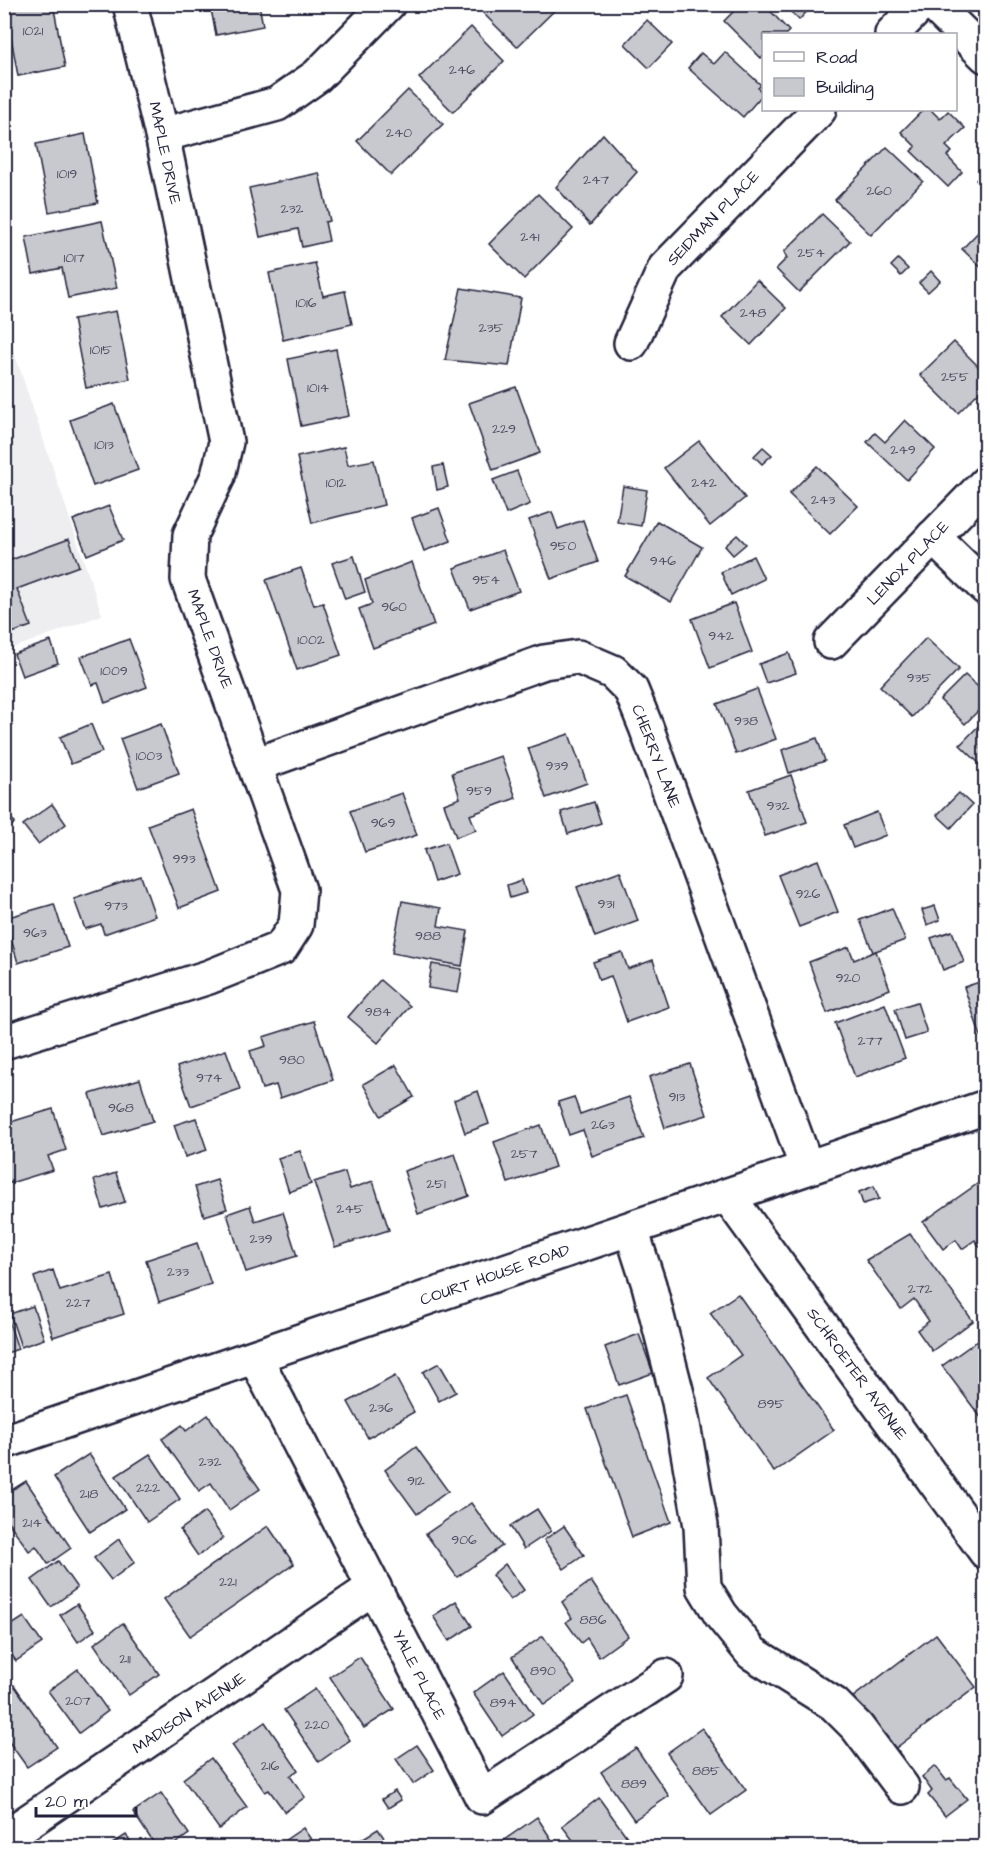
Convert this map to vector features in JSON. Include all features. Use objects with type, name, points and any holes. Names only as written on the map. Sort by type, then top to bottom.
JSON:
[{"type":"street","name":"MAPLE DRIVE","points":[[4,1042],[209,977],[281,948],[296,925],[299,890],[188,579],[190,535],[218,476],[226,441],[162,135],[130,4]]},
{"type":"street","points":[[162,135],[277,104],[317,76],[388,4]]},
{"type":"street","points":[[893,33],[921,4]]},
{"type":"street","points":[[933,4],[986,56]]},
{"type":"street","name":"SEIDMAN PLACE","points":[[631,343],[665,268],[818,111]]},
{"type":"street","name":"LENOX PLACE","points":[[831,642],[986,483]]},
{"type":"street","points":[[933,537],[986,588]]},
{"type":"street","name":"CHERRY LANE","points":[[255,765],[544,662],[578,657],[613,672],[631,690],[646,727],[807,1168]]},
{"type":"street","name":"COURT HOUSE ROAD","points":[[4,1442],[986,1107]]},
{"type":"street","name":"SCHROETER AVENUE","points":[[729,1196],[986,1552]]},
{"type":"street","points":[[632,1229],[679,1402],[701,1527],[704,1587],[721,1616],[752,1653],[834,1704],[857,1727],[902,1787]]},
{"type":"street","name":"YALE PLACE","points":[[255,1357],[482,1797],[666,1676]]},
{"type":"street","name":"MADISON AVENUE","points":[[4,1838],[374,1587]]},
{"type":"shaded area","points":[[4,322],[102,615],[5,651],[4,651]]},
{"type":"building","points":[[5,4],[53,4],[65,67],[18,76]]},
{"type":"building","points":[[210,4],[259,4],[263,26],[216,35]]},
{"type":"building","points":[[491,4],[561,4],[517,47],[483,13]]},
{"type":"building","points":[[741,4],[764,4],[789,31],[787,33],[762,33],[761,58],[724,21]]},
{"type":"building","points":[[783,4],[814,4],[799,20]]},
{"type":"building","points":[[647,20],[672,44],[649,68],[625,44]]},
{"type":"building","points":[[471,27],[504,61],[453,112],[419,78]]},
{"type":"building","points":[[725,52],[761,85],[758,88],[762,95],[743,117],[688,68],[701,53],[714,64]]},
{"type":"building","points":[[408,90],[443,124],[391,175],[357,141]]},
{"type":"building","points":[[922,111],[932,111],[940,119],[948,111],[965,128],[946,146],[952,152],[947,156],[962,172],[948,187],[911,151],[916,147],[901,132]]},
{"type":"building","points":[[85,134],[98,203],[49,212],[36,144]]},
{"type":"building","points":[[603,134],[637,172],[590,225],[556,187]]},
{"type":"building","points":[[887,147],[923,181],[871,235],[835,200]]},
{"type":"building","points":[[986,170],[986,190],[976,180]]},
{"type":"building","points":[[319,173],[330,221],[325,222],[329,241],[302,247],[298,229],[260,237],[249,188]]},
{"type":"building","points":[[538,194],[573,229],[524,279],[489,244]]},
{"type":"building","points":[[822,214],[850,241],[799,292],[776,269],[787,258],[784,252]]},
{"type":"building","points":[[102,221],[117,288],[68,298],[62,268],[33,274],[26,237]]},
{"type":"building","points":[[986,224],[986,272],[962,249]]},
{"type":"building","points":[[898,259],[908,269],[901,276],[891,266]]},
{"type":"building","points":[[315,263],[323,296],[345,291],[352,324],[283,340],[269,273]]},
{"type":"building","points":[[931,271],[940,281],[928,292],[919,283]]},
{"type":"building","points":[[757,280],[786,308],[751,345],[722,317]]},
{"type":"building","points":[[461,288],[521,298],[509,366],[445,360]]},
{"type":"building","points":[[116,311],[130,379],[86,388],[73,319]]},
{"type":"building","points":[[954,342],[986,374],[986,385],[958,413],[920,375]]},
{"type":"building","points":[[336,349],[349,416],[301,426],[288,359]]},
{"type":"building","points":[[516,387],[540,453],[493,470],[469,403]]},
{"type":"building","points":[[114,404],[138,470],[93,486],[70,420]]},
{"type":"building","points":[[905,420],[935,449],[907,480],[867,442],[875,433],[885,442]]},
{"type":"building","points":[[699,441],[745,498],[710,526],[664,468]]},
{"type":"building","points":[[344,447],[348,465],[374,460],[384,505],[312,523],[297,457]]},
{"type":"building","points":[[763,447],[772,455],[762,464],[754,456]]},
{"type":"building","points":[[443,465],[448,487],[437,490],[433,467]]},
{"type":"building","points":[[817,466],[858,506],[830,534],[789,494]]},
{"type":"building","points":[[517,471],[530,504],[506,514],[493,480]]},
{"type":"building","points":[[623,486],[647,490],[641,526],[617,522]]},
{"type":"building","points":[[109,506],[123,540],[87,555],[73,520]]},
{"type":"building","points":[[439,508],[451,541],[424,551],[412,518]]},
{"type":"building","points":[[552,512],[558,529],[583,520],[598,562],[551,579],[529,520]]},
{"type":"building","points":[[657,521],[702,547],[671,602],[625,576]]},
{"type":"building","points":[[737,535],[746,544],[733,555],[725,546]]},
{"type":"building","points":[[69,539],[79,566],[17,589],[31,626],[4,636],[4,551],[8,561]]},
{"type":"building","points":[[503,550],[519,591],[470,609],[454,568]]},
{"type":"building","points":[[354,556],[365,592],[345,599],[332,563]]},
{"type":"building","points":[[753,556],[764,579],[731,595],[721,572]]},
{"type":"building","points":[[412,562],[434,625],[373,648],[359,609],[372,604],[365,580]]},
{"type":"building","points":[[301,568],[314,605],[323,603],[341,655],[297,670],[266,580]]},
{"type":"building","points":[[734,603],[752,652],[710,668],[692,619]]},
{"type":"building","points":[[926,638],[959,669],[912,717],[880,686]]},
{"type":"building","points":[[129,639],[147,687],[105,703],[98,683],[92,685],[81,657]]},
{"type":"building","points":[[51,641],[58,663],[22,676],[14,654]]},
{"type":"building","points":[[789,653],[796,673],[766,683],[759,664]]},
{"type":"building","points":[[965,675],[986,694],[986,703],[965,724],[940,700]]},
{"type":"building","points":[[757,689],[776,739],[736,754],[717,704]]},
{"type":"building","points":[[986,718],[986,770],[960,745]]},
{"type":"building","points":[[91,724],[102,752],[71,764],[60,737]]},
{"type":"building","points":[[161,724],[179,773],[138,788],[120,739]]},
{"type":"building","points":[[569,734],[587,783],[546,798],[528,748]]},
{"type":"building","points":[[817,738],[825,761],[789,773],[782,750]]},
{"type":"building","points":[[501,756],[516,798],[470,815],[476,830],[456,837],[444,804],[460,798],[452,773]]},
{"type":"building","points":[[791,775],[807,822],[765,836],[749,790]]},
{"type":"building","points":[[402,793],[417,835],[365,852],[350,811]]},
{"type":"building","points":[[959,793],[972,805],[951,828],[937,815]]},
{"type":"building","points":[[594,802],[601,823],[568,834],[561,812]]},
{"type":"building","points":[[52,804],[66,824],[38,844],[23,825]]},
{"type":"building","points":[[191,809],[221,892],[179,908],[148,825]]},
{"type":"building","points":[[877,812],[886,835],[853,848],[844,825]]},
{"type":"building","points":[[4,813],[15,822],[4,834]]},
{"type":"building","points":[[446,843],[457,874],[434,882],[424,850]]},
{"type":"building","points":[[818,860],[838,912],[799,927],[778,875]]},
{"type":"building","points":[[620,871],[638,921],[595,937],[577,887]]},
{"type":"building","points":[[141,876],[155,916],[104,934],[101,924],[85,929],[74,899]]},
{"type":"building","points":[[522,880],[526,893],[510,898],[507,885]]},
{"type":"building","points":[[402,901],[441,908],[438,926],[468,931],[462,966],[392,953]]},
{"type":"building","points":[[54,904],[68,947],[18,963],[5,918]]},
{"type":"building","points":[[935,906],[940,920],[927,925],[922,910]]},
{"type":"building","points":[[892,908],[905,940],[873,952],[860,920]]},
{"type":"building","points":[[952,931],[964,962],[943,970],[931,938]]},
{"type":"building","points":[[849,947],[854,960],[876,951],[890,989],[827,1013],[809,962]]},
{"type":"building","points":[[622,952],[628,969],[653,960],[669,1007],[627,1022],[611,976],[599,980],[593,962]]},
{"type":"building","points":[[432,964],[462,969],[458,993],[428,988]]},
{"type":"building","points":[[380,980],[410,1006],[378,1043],[348,1017]]},
{"type":"building","points":[[986,980],[986,1036],[981,1037],[964,987]]},
{"type":"building","points":[[917,1002],[927,1033],[905,1040],[895,1009]]},
{"type":"building","points":[[885,1004],[905,1058],[855,1077],[835,1023]]},
{"type":"building","points":[[314,1021],[333,1080],[280,1098],[276,1085],[262,1089],[250,1051],[266,1046],[263,1037]]},
{"type":"building","points":[[226,1050],[240,1089],[191,1106],[177,1067]]},
{"type":"building","points":[[690,1064],[707,1115],[665,1128],[649,1077]]},
{"type":"building","points":[[396,1065],[414,1097],[381,1116],[363,1084]]},
{"type":"building","points":[[140,1079],[153,1121],[103,1136],[90,1094]]},
{"type":"building","points":[[478,1091],[489,1124],[465,1133],[454,1100]]},
{"type":"building","points":[[574,1097],[580,1114],[629,1097],[644,1138],[592,1156],[583,1130],[569,1135],[558,1102]]},
{"type":"building","points":[[53,1109],[66,1150],[48,1156],[53,1170],[4,1185],[4,1124]]},
{"type":"building","points":[[196,1118],[207,1150],[185,1157],[174,1125]]},
{"type":"building","points":[[541,1125],[555,1167],[508,1183],[494,1142]]},
{"type":"building","points":[[300,1151],[311,1184],[289,1192],[278,1158]]},
{"type":"building","points":[[455,1154],[469,1196],[418,1214],[404,1171]]},
{"type":"building","points":[[345,1172],[350,1189],[373,1181],[389,1230],[335,1247],[314,1182]]},
{"type":"building","points":[[116,1173],[125,1202],[103,1209],[94,1180]]},
{"type":"building","points":[[217,1180],[227,1209],[204,1216],[195,1187]]},
{"type":"building","points":[[980,1182],[986,1190],[986,1255],[975,1240],[962,1249],[956,1240],[943,1249],[923,1222]]},
{"type":"building","points":[[874,1186],[879,1199],[863,1204],[859,1192]]},
{"type":"building","points":[[250,1206],[255,1221],[283,1212],[297,1256],[246,1272],[227,1214]]},
{"type":"building","points":[[910,1234],[973,1321],[932,1351],[917,1330],[929,1321],[914,1299],[901,1309],[866,1260]]},
{"type":"building","points":[[197,1243],[211,1284],[159,1302],[146,1260]]},
{"type":"building","points":[[53,1270],[60,1291],[112,1275],[124,1314],[53,1337],[34,1277]]},
{"type":"building","points":[[738,1294],[834,1430],[774,1472],[708,1378],[741,1355],[710,1313]]},
{"type":"building","points":[[33,1306],[44,1339],[21,1347],[10,1314]]},
{"type":"building","points":[[4,1307],[18,1349],[4,1354]]},
{"type":"building","points":[[639,1334],[653,1373],[619,1385],[605,1347]]},
{"type":"building","points":[[977,1341],[986,1352],[985,1423],[942,1366]]},
{"type":"building","points":[[439,1363],[456,1392],[439,1401],[423,1372]]},
{"type":"building","points":[[395,1376],[414,1412],[368,1438],[348,1402]]},
{"type":"building","points":[[626,1395],[671,1522],[632,1537],[587,1409]]},
{"type":"building","points":[[208,1415],[260,1489],[229,1510],[211,1483],[199,1491],[162,1439],[182,1425],[186,1431]]},
{"type":"building","points":[[416,1447],[448,1491],[417,1514],[385,1470]]},
{"type":"building","points":[[89,1454],[125,1509],[90,1532],[54,1477]]},
{"type":"building","points":[[150,1454],[180,1499],[147,1522],[116,1476]]},
{"type":"building","points":[[26,1481],[71,1548],[48,1564],[36,1546],[29,1551],[4,1516],[4,1495]]},
{"type":"building","points":[[471,1503],[502,1546],[457,1577],[426,1534]]},
{"type":"building","points":[[537,1509],[551,1531],[524,1549],[510,1526]]},
{"type":"building","points":[[205,1512],[223,1538],[198,1556],[180,1530]]},
{"type":"building","points":[[268,1526],[294,1564],[190,1636],[164,1599]]},
{"type":"building","points":[[564,1526],[584,1555],[564,1569],[544,1540]]},
{"type":"building","points":[[119,1539],[135,1562],[111,1580],[94,1558]]},
{"type":"building","points":[[58,1561],[77,1588],[51,1607],[32,1580]]},
{"type":"building","points":[[505,1564],[524,1590],[510,1600],[492,1575]]},
{"type":"building","points":[[591,1581],[628,1636],[599,1657],[587,1638],[581,1643],[566,1622],[572,1618],[562,1602]]},
{"type":"building","points":[[456,1601],[472,1626],[449,1641],[433,1616]]},
{"type":"building","points":[[77,1604],[95,1630],[78,1642],[60,1615]]},
{"type":"building","points":[[24,1617],[42,1643],[16,1661],[4,1644],[4,1630]]},
{"type":"building","points":[[123,1623],[159,1674],[129,1695],[94,1644]]},
{"type":"building","points":[[936,1634],[976,1687],[892,1751],[852,1698]]},
{"type":"building","points":[[543,1636],[575,1683],[544,1705],[512,1657]]},
{"type":"building","points":[[360,1657],[394,1709],[364,1728],[330,1677]]},
{"type":"building","points":[[78,1669],[108,1711],[79,1733],[48,1691]]},
{"type":"building","points":[[504,1671],[533,1714],[502,1736],[473,1693]]},
{"type":"building","points":[[14,1685],[57,1747],[27,1767],[4,1735],[4,1691]]},
{"type":"building","points":[[315,1689],[350,1740],[319,1762],[284,1710]]},
{"type":"building","points":[[265,1722],[298,1770],[290,1776],[305,1797],[285,1812],[269,1790],[265,1792],[232,1745]]},
{"type":"building","points":[[702,1728],[746,1790],[711,1815],[667,1753]]},
{"type":"building","points":[[417,1745],[434,1770],[413,1784],[396,1759]]},
{"type":"building","points":[[636,1748],[669,1796],[634,1820],[601,1772]]},
{"type":"building","points":[[211,1758],[247,1807],[219,1829],[183,1779]]},
{"type":"building","points":[[935,1766],[946,1780],[950,1778],[967,1799],[945,1816],[928,1795],[932,1791],[922,1777]]},
{"type":"building","points":[[395,1791],[401,1800],[388,1808],[382,1799]]},
{"type":"building","points":[[161,1793],[189,1834],[169,1848],[157,1848],[133,1812]]},
{"type":"building","points":[[599,1798],[635,1848],[579,1848],[562,1826]]},
{"type":"building","points":[[537,1817],[557,1848],[499,1848],[497,1845]]},
{"type":"building","points":[[303,1828],[317,1848],[288,1848],[284,1841]]},
{"type":"building","points":[[378,1829],[391,1848],[365,1848],[360,1840]]},
{"type":"building","points":[[126,1835],[135,1848],[106,1848]]}]
